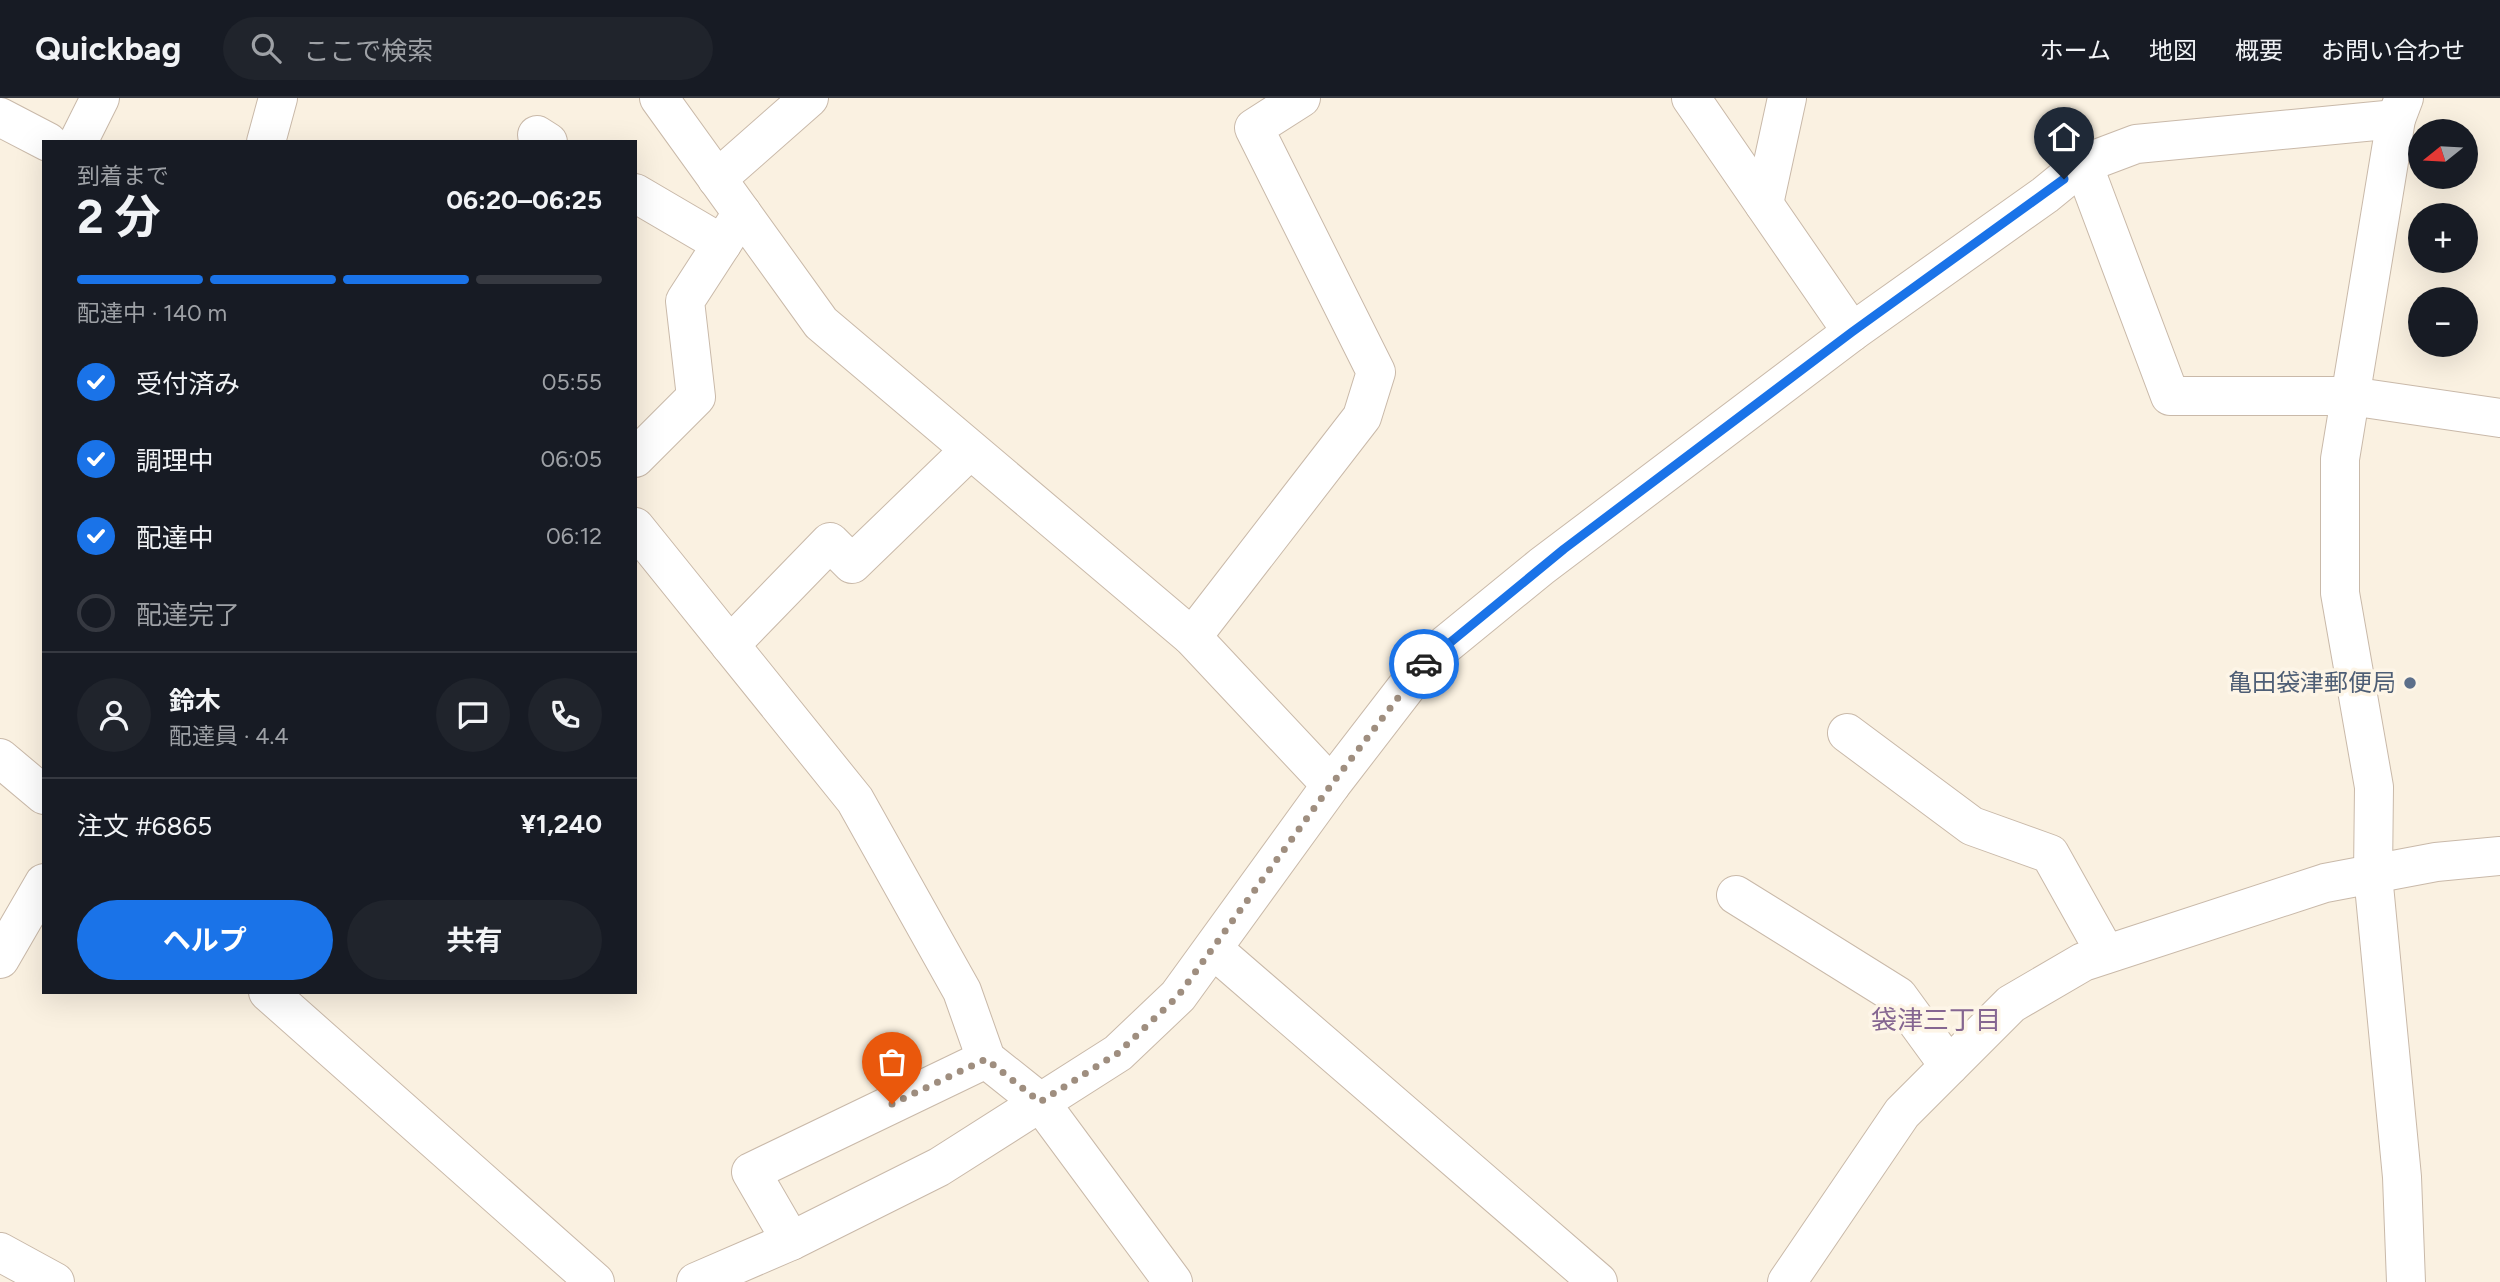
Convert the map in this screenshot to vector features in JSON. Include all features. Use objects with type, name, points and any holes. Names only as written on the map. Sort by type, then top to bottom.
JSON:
[{"type":"street","points":[[79,140],[100,98]]},
{"type":"street","points":[[267,140],[278,98]]},
{"type":"street","points":[[637,456],[696,397],[685,301],[732,228],[718,179],[659,98]]},
{"type":"street","points":[[718,179],[809,98]]},
{"type":"street","points":[[1192,637],[1362,417],[1376,372],[1254,128],[1301,98]]},
{"type":"street","points":[[1690,98],[1852,332]]},
{"type":"street","points":[[1764,204],[1787,98]]},
{"type":"street","points":[[696,1282],[791,1241],[939,1167],[1118,1053],[1178,996],[1331,785],[1427,659],[1542,566],[1852,332],[2045,195],[2083,164],[2136,144],[2400,109],[2340,459],[2340,593],[2374,787],[2373,875],[2402,1177],[2406,1282]]},
{"type":"street","points":[[0,117],[44,140]]},
{"type":"street","points":[[2083,164],[2170,396],[2350,396],[2500,418]]},
{"type":"street","points":[[637,194],[732,228],[821,323],[1192,637],[1331,785]]},
{"type":"street","points":[[730,645],[830,542],[852,564],[970,450]]},
{"type":"street","points":[[637,529],[856,800],[962,991],[986,1059],[1040,1102],[1173,1282]]},
{"type":"street","points":[[1847,733],[1972,826],[2050,854],[2106,954]]},
{"type":"street","points":[[0,758],[42,793]]},
{"type":"street","points":[[1787,1282],[1902,1113],[2011,1003],[2083,962],[2325,883],[2436,862],[2500,856]]},
{"type":"street","points":[[0,959],[42,886]]},
{"type":"street","points":[[1735,895],[1898,996],[1949,1066]]},
{"type":"street","points":[[1213,948],[1598,1282]]},
{"type":"street","points":[[270,994],[595,1282]]},
{"type":"street","points":[[791,1241],[751,1172],[986,1059]]},
{"type":"street","points":[[0,1252],[55,1282]]},
{"type":"way so far","points":[[892,1104],[986,1059],[1040,1102],[1118,1053],[1178,996],[1331,785],[1424,664]]},
{"type":"place","name":"亀田袋津郵便局","points":[[2410,683]]},
{"type":"district","name":"袋津三丁目","points":[[1936,1020]]},
{"type":"route","points":[[1424,664],[1564,549],[1852,332],[2064,179]]}]
